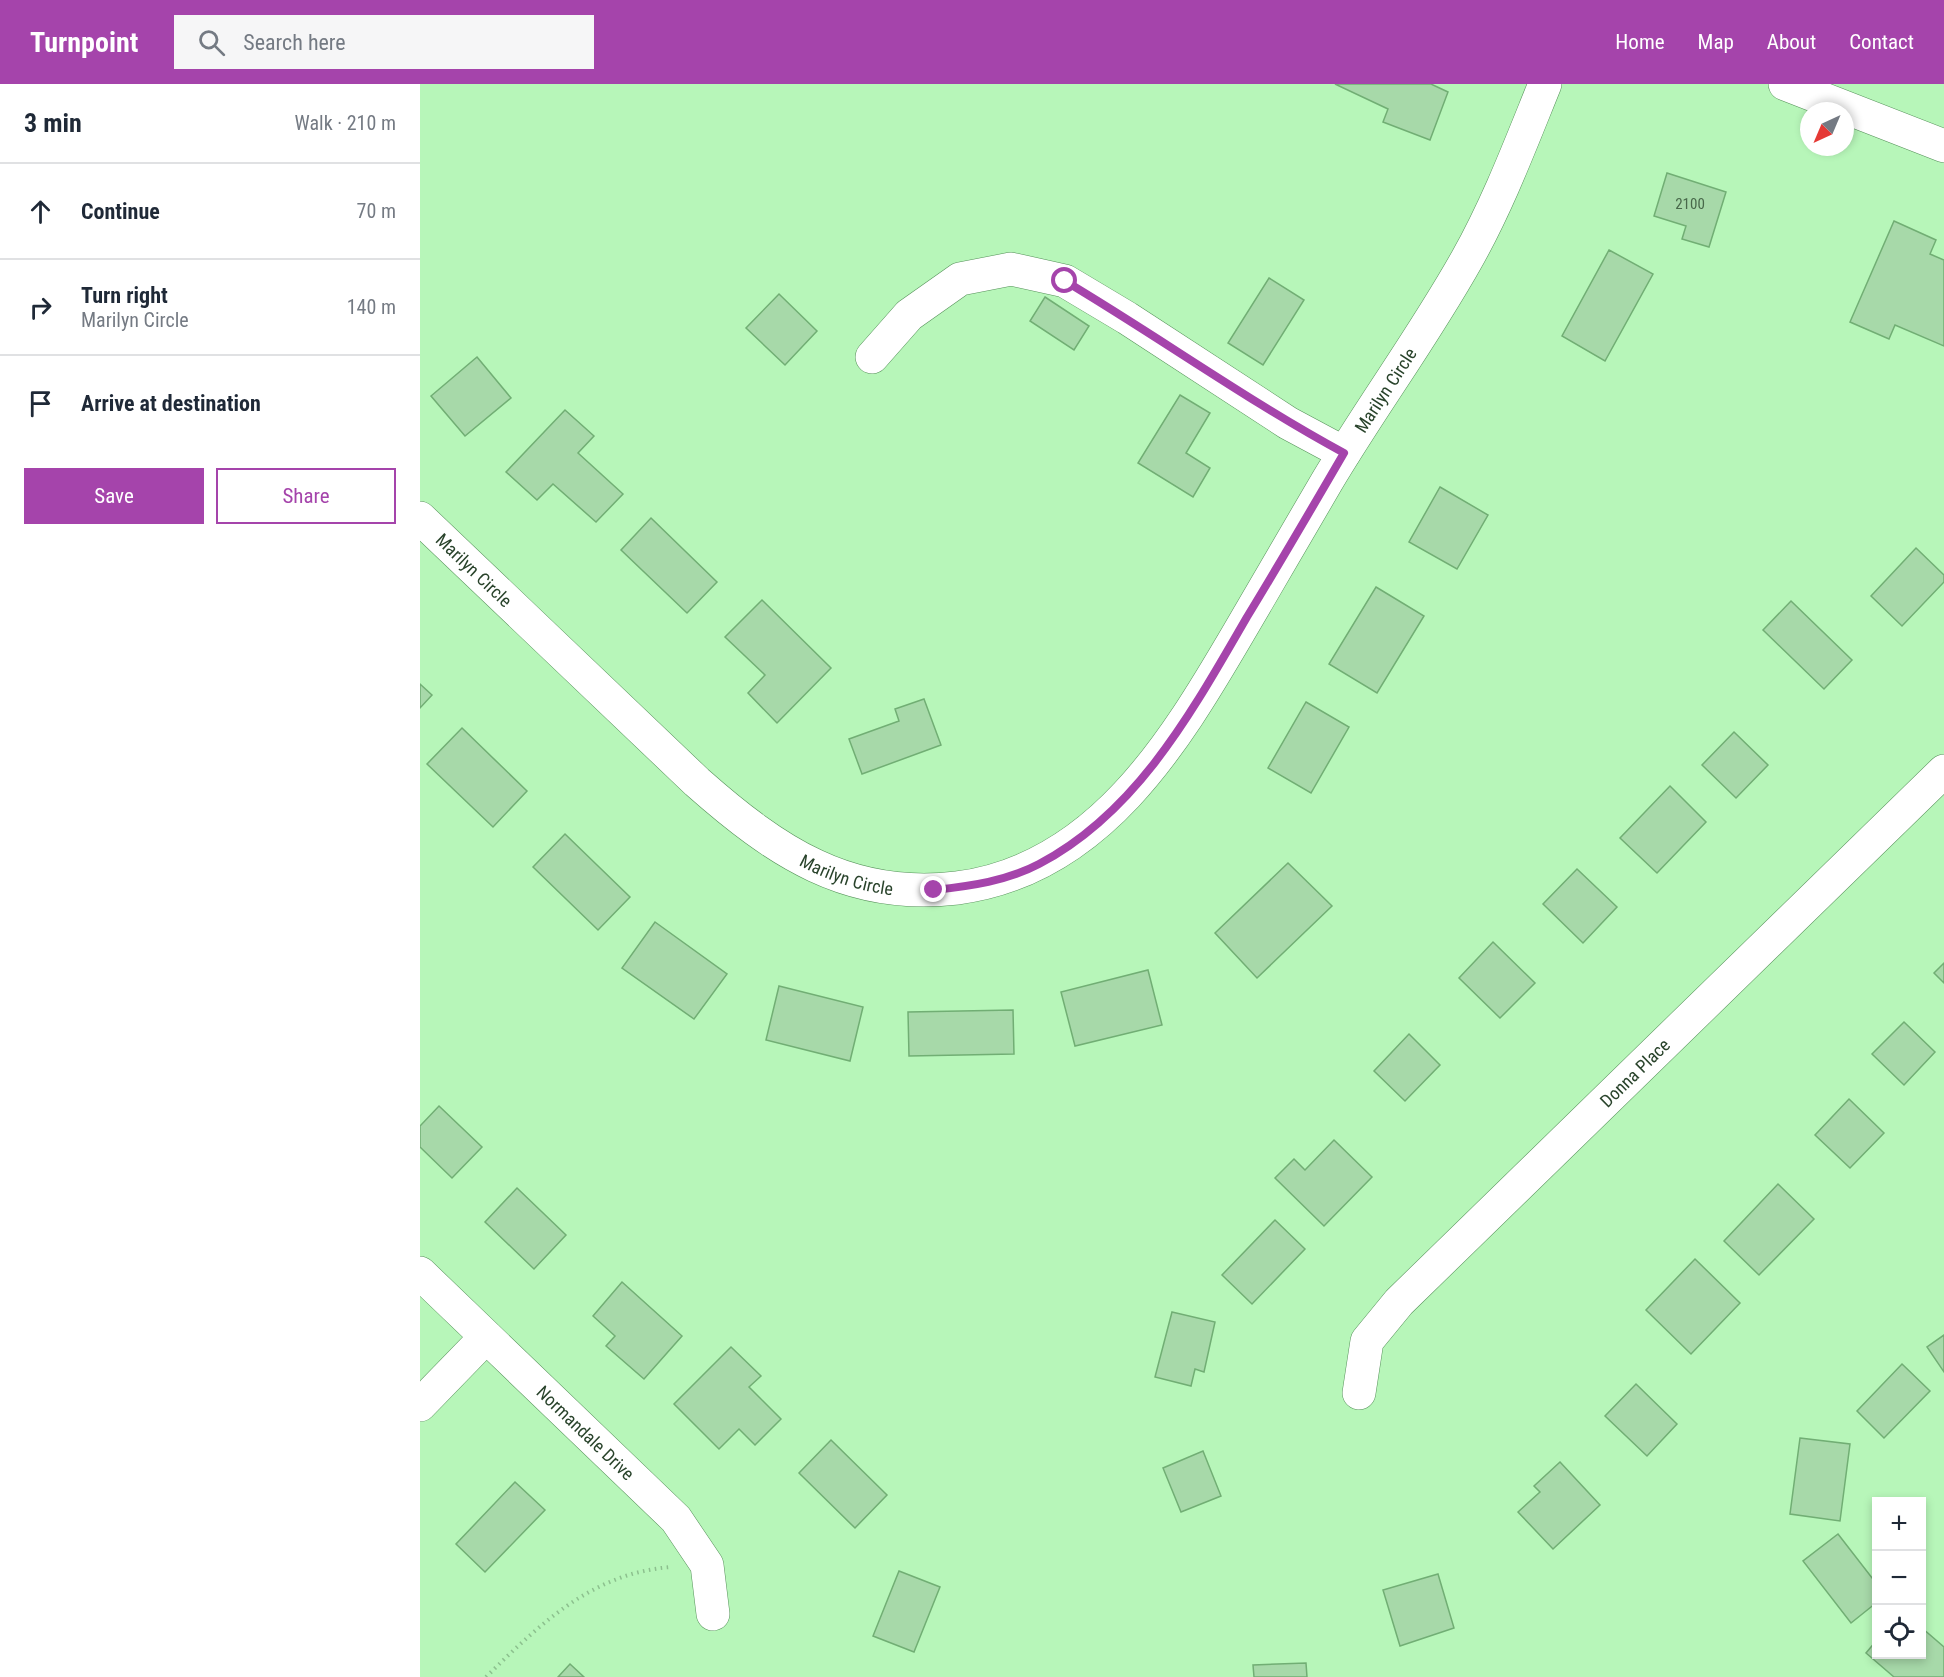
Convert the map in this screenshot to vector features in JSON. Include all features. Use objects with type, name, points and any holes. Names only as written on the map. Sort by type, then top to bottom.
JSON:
[{"type":"street","name":"Marilyn Circle","points":[[420,518],[697,782],[760,834],[791,854],[846,880],[903,890],[934,890],[993,882],[1039,864],[1076,840],[1119,804],[1159,758],[1184,723],[1344,453],[1469,257],[1487,221],[1545,84]]},
{"type":"street","points":[[1785,84],[1944,146]]},
{"type":"street","points":[[872,357],[909,315],[960,279],[1011,269],[1065,281],[1127,318],[1288,423],[1344,453]]},
{"type":"street","name":"Donna Place","points":[[1359,1393],[1367,1341],[1399,1302],[1944,771]]},
{"type":"street","name":"Normandale Drive","points":[[420,1273],[676,1520],[707,1565],[713,1614]]},
{"type":"street","points":[[420,1405],[486,1337]]},
{"type":"path","points":[[486,1677],[530,1634],[582,1594],[646,1569],[707,1565]]},
{"type":"building","points":[[1335,84],[1431,84],[1448,92],[1430,140],[1383,122],[1388,109]]},
{"type":"building","points":[[1667,173],[1726,192],[1709,247],[1682,239],[1686,226],[1654,216]]},
{"type":"building","points":[[1894,221],[1936,240],[1930,254],[1944,260],[1944,346],[1895,325],[1889,339],[1850,322]]},
{"type":"building","points":[[1609,250],[1653,274],[1605,361],[1562,336]]},
{"type":"building","points":[[1269,278],[1304,300],[1263,365],[1228,343]]},
{"type":"building","points":[[779,294],[817,331],[785,365],[746,328]]},
{"type":"building","points":[[1045,297],[1089,326],[1074,350],[1030,321]]},
{"type":"building","points":[[477,357],[511,398],[465,436],[431,396]]},
{"type":"building","points":[[1180,395],[1210,413],[1186,453],[1210,468],[1193,497],[1138,463]]},
{"type":"building","points":[[565,410],[594,436],[578,453],[623,494],[596,522],[553,484],[537,500],[506,472]]},
{"type":"building","points":[[1440,487],[1488,515],[1457,569],[1409,542]]},
{"type":"building","points":[[651,518],[717,582],[687,613],[621,550]]},
{"type":"building","points":[[1916,548],[1944,575],[1944,582],[1902,626],[1871,596]]},
{"type":"building","points":[[1376,587],[1424,616],[1377,693],[1329,664]]},
{"type":"building","points":[[762,600],[831,668],[777,723],[748,693],[765,675],[725,637]]},
{"type":"building","points":[[1791,601],[1852,660],[1824,689],[1763,630]]},
{"type":"building","points":[[420,684],[432,695],[420,708]]},
{"type":"building","points":[[924,699],[941,745],[862,774],[849,739],[899,721],[895,709]]},
{"type":"building","points":[[1306,702],[1349,727],[1311,793],[1268,768]]},
{"type":"building","points":[[462,728],[527,791],[493,827],[427,764]]},
{"type":"building","points":[[1734,732],[1768,765],[1736,798],[1702,765]]},
{"type":"building","points":[[1670,786],[1706,822],[1657,873],[1620,838]]},
{"type":"building","points":[[565,834],[630,897],[598,930],[533,867]]},
{"type":"building","points":[[1288,863],[1332,906],[1257,978],[1215,933]]},
{"type":"building","points":[[1577,869],[1617,907],[1583,943],[1543,904]]},
{"type":"building","points":[[655,922],[727,974],[694,1019],[622,968]]},
{"type":"building","points":[[1493,942],[1535,983],[1500,1018],[1459,978]]},
{"type":"building","points":[[1944,963],[1944,983],[1934,973]]},
{"type":"building","points":[[1148,970],[1162,1025],[1075,1046],[1061,992]]},
{"type":"building","points":[[779,986],[863,1007],[850,1061],[766,1040]]},
{"type":"building","points":[[1013,1010],[1014,1054],[909,1056],[908,1012]]},
{"type":"building","points":[[1904,1022],[1935,1052],[1904,1085],[1872,1054]]},
{"type":"building","points":[[1409,1034],[1440,1065],[1405,1101],[1374,1071]]},
{"type":"building","points":[[1849,1099],[1884,1133],[1850,1168],[1815,1135]]},
{"type":"building","points":[[439,1106],[482,1147],[452,1178],[420,1147],[420,1126]]},
{"type":"building","points":[[1334,1140],[1372,1177],[1324,1226],[1275,1178],[1294,1159],[1305,1170]]},
{"type":"building","points":[[1778,1184],[1814,1219],[1759,1275],[1724,1241]]},
{"type":"building","points":[[517,1188],[566,1235],[534,1269],[485,1222]]},
{"type":"building","points":[[1275,1220],[1305,1249],[1252,1304],[1222,1275]]},
{"type":"building","points":[[1695,1259],[1740,1303],[1691,1354],[1646,1310]]},
{"type":"building","points":[[622,1282],[682,1336],[644,1379],[606,1346],[615,1336],[593,1316]]},
{"type":"building","points":[[1172,1312],[1215,1322],[1204,1372],[1195,1369],[1191,1386],[1155,1377]]},
{"type":"building","points":[[1944,1335],[1944,1372],[1927,1347]]},
{"type":"building","points":[[731,1347],[761,1376],[749,1387],[781,1419],[755,1445],[739,1429],[719,1449],[674,1404]]},
{"type":"building","points":[[1902,1364],[1930,1391],[1884,1438],[1857,1411]]},
{"type":"building","points":[[1636,1384],[1677,1424],[1647,1456],[1605,1416]]},
{"type":"building","points":[[1800,1438],[1850,1444],[1840,1521],[1790,1514]]},
{"type":"building","points":[[831,1440],[887,1495],[855,1528],[799,1473]]},
{"type":"building","points":[[1203,1451],[1221,1496],[1181,1512],[1163,1468]]},
{"type":"building","points":[[1560,1462],[1600,1505],[1553,1549],[1518,1512],[1540,1492],[1534,1486]]},
{"type":"building","points":[[515,1482],[545,1510],[485,1572],[456,1544]]},
{"type":"building","points":[[1838,1534],[1872,1578],[1872,1606],[1851,1623],[1803,1561]]},
{"type":"building","points":[[899,1571],[940,1587],[914,1652],[873,1636]]},
{"type":"building","points":[[1438,1574],[1454,1628],[1400,1646],[1383,1590]]},
{"type":"building","points":[[1926,1631],[1944,1647],[1944,1677],[1894,1677],[1873,1659],[1926,1659]]},
{"type":"building","points":[[1872,1646],[1872,1658],[1866,1653]]},
{"type":"building","points":[[1306,1663],[1307,1677],[1254,1677],[1253,1665]]},
{"type":"building","points":[[570,1664],[584,1677],[558,1677]]},
{"type":"route","points":[[934,890],[993,882],[1039,864],[1076,840],[1119,804],[1159,758],[1177,733],[1344,453],[1288,423],[1127,318],[1065,281]]}]
